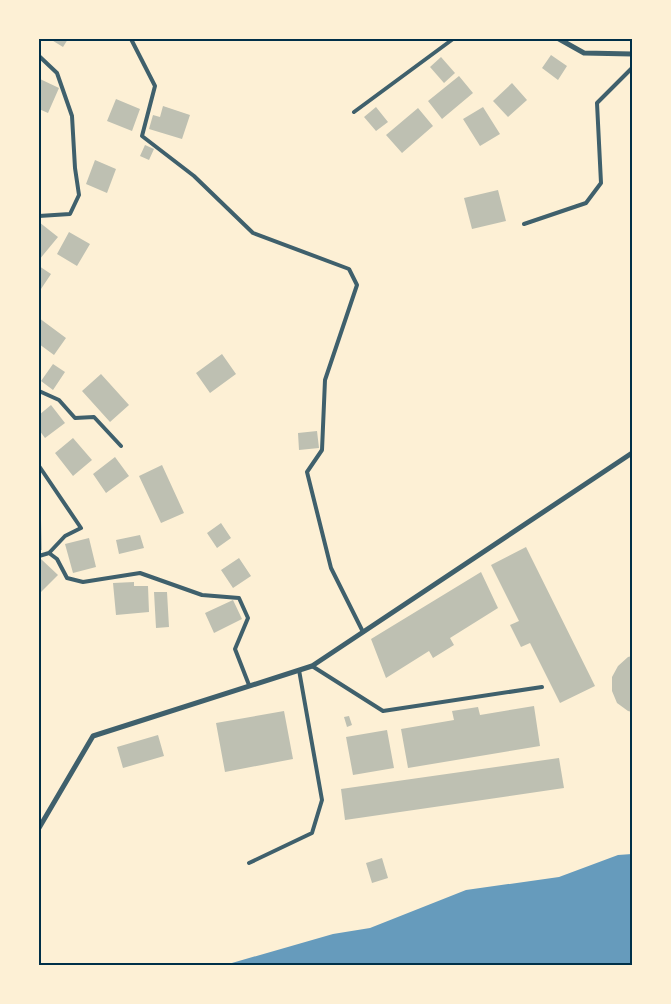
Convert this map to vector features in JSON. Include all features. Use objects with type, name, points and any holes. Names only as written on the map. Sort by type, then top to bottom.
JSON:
[{"type":"street","points":[[559,39],[584,53],[632,54]]},
{"type":"street","points":[[39,828],[93,736],[312,666],[632,453]]},
{"type":"lane","points":[[131,39],[155,86],[142,136],[194,176],[253,234],[349,269],[357,285],[325,380],[322,450],[308,472],[331,568],[363,632]]},
{"type":"lane","points":[[354,112],[453,39]]},
{"type":"lane","points":[[39,56],[57,73],[72,116],[75,168],[79,195],[70,214],[39,216]]},
{"type":"lane","points":[[524,224],[586,203],[601,183],[597,103],[632,68]]},
{"type":"lane","points":[[39,391],[59,400],[75,418],[94,417],[121,446]]},
{"type":"lane","points":[[39,466],[81,528],[66,536],[49,553],[39,556]]},
{"type":"lane","points":[[49,553],[57,559],[68,578],[83,582],[140,573],[202,595],[239,598],[248,618],[236,649],[249,685]]},
{"type":"lane","points":[[312,666],[383,711],[542,687]]},
{"type":"lane","points":[[249,863],[312,832],[322,800],[299,670]]},
{"type":"water","points":[[632,854],[632,965],[225,965],[333,934],[370,928],[466,890],[559,877],[618,855]]},
{"type":"building","points":[[50,39],[68,39],[63,47]]},
{"type":"building","points":[[551,55],[567,66],[558,80],[542,68]]},
{"type":"building","points":[[441,57],[455,73],[444,83],[430,67]]},
{"type":"building","points":[[459,76],[473,93],[442,119],[428,101]]},
{"type":"building","points":[[40,79],[59,88],[48,113],[39,109]]},
{"type":"building","points":[[512,83],[527,100],[508,117],[493,101]]},
{"type":"building","points":[[116,99],[140,109],[132,131],[107,121]]},
{"type":"building","points":[[163,106],[190,115],[182,139],[149,129],[153,115],[160,117]]},
{"type":"building","points":[[376,107],[388,122],[376,131],[364,117]]},
{"type":"building","points":[[483,107],[500,134],[480,146],[463,119]]},
{"type":"building","points":[[418,108],[433,126],[402,153],[386,135]]},
{"type":"building","points":[[145,145],[154,149],[149,160],[140,156]]},
{"type":"building","points":[[95,160],[116,169],[107,193],[86,184]]},
{"type":"building","points":[[498,190],[506,221],[472,229],[464,198]]},
{"type":"building","points":[[39,222],[58,237],[39,260]]},
{"type":"building","points":[[69,232],[90,244],[77,266],[57,254]]},
{"type":"building","points":[[39,266],[51,274],[39,292]]},
{"type":"building","points":[[39,318],[66,338],[54,355],[39,344]]},
{"type":"building","points":[[222,354],[236,374],[210,393],[196,373]]},
{"type":"building","points":[[53,364],[65,372],[53,390],[41,381]]},
{"type":"building","points":[[101,374],[129,405],[110,422],[82,391]]},
{"type":"building","points":[[51,405],[65,423],[45,438],[39,430],[39,415]]},
{"type":"building","points":[[317,431],[319,448],[299,450],[298,433]]},
{"type":"building","points":[[73,438],[92,460],[73,476],[55,453]]},
{"type":"building","points":[[115,457],[129,476],[106,493],[93,474]]},
{"type":"building","points":[[162,465],[184,513],[161,523],[139,476]]},
{"type":"building","points":[[39,520],[41,520],[42,550],[39,550]]},
{"type":"building","points":[[221,523],[231,538],[217,548],[207,533]]},
{"type":"building","points":[[140,535],[144,548],[119,554],[116,540]]},
{"type":"building","points":[[89,538],[96,567],[73,573],[65,544]]},
{"type":"building","points":[[526,547],[595,686],[560,703],[530,643],[521,647],[510,625],[519,621],[491,565]]},
{"type":"building","points":[[239,558],[251,576],[233,588],[221,570]]},
{"type":"building","points":[[41,559],[58,575],[39,594],[39,562]]},
{"type":"building","points":[[481,572],[498,608],[450,638],[454,645],[433,658],[429,651],[386,678],[371,639]]},
{"type":"building","points":[[134,582],[134,586],[148,586],[149,612],[116,615],[113,583]]},
{"type":"building","points":[[154,592],[167,592],[169,627],[156,628]]},
{"type":"building","points":[[233,600],[242,619],[214,633],[205,613]]},
{"type":"building","points":[[632,656],[632,712],[617,703],[612,691],[612,677],[618,666],[628,657]]},
{"type":"building","points":[[534,706],[540,746],[408,768],[401,729],[454,720],[452,711],[478,707],[480,715]]},
{"type":"building","points":[[284,711],[293,759],[225,772],[216,723]]},
{"type":"building","points":[[349,716],[352,725],[347,727],[344,717]]},
{"type":"building","points":[[387,730],[394,768],[353,775],[346,737]]},
{"type":"building","points":[[158,735],[164,756],[123,768],[117,747]]},
{"type":"building","points":[[559,758],[564,788],[345,820],[341,789]]},
{"type":"building","points":[[382,858],[388,878],[372,883],[366,863]]}]
